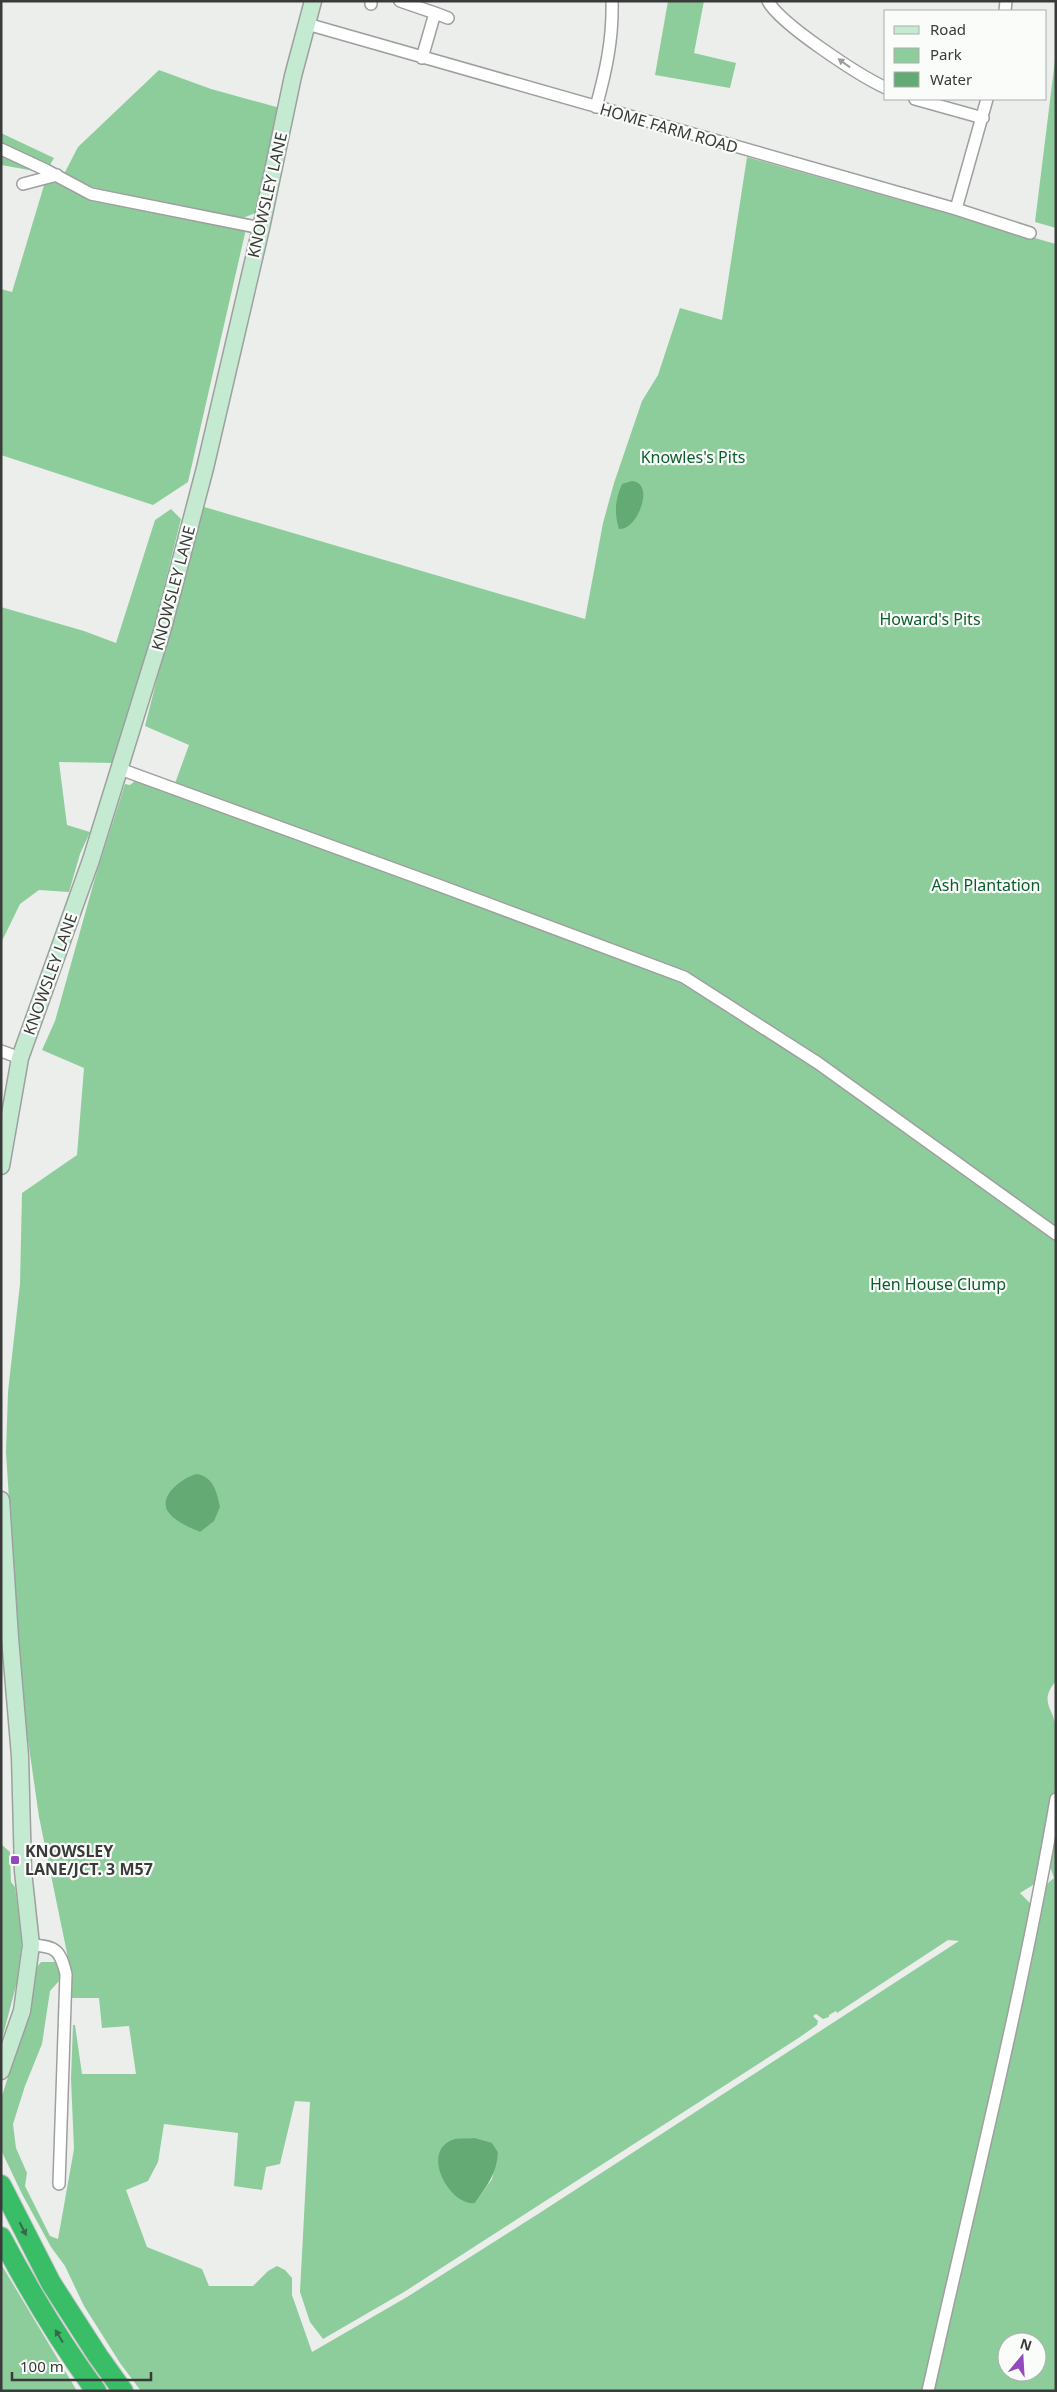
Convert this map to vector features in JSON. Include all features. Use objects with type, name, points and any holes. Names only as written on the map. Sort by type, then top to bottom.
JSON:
[{"type":"highway","points":[[1,2186],[51,2283],[123,2391]]},
{"type":"highway","points":[[1,2237],[19,2271],[74,2362],[96,2391]]},
{"type":"main road","name":"KNOWSLEY LANE","points":[[1,1166],[20,1058],[91,860],[163,628],[205,468],[294,76],[313,1]]},
{"type":"main road","points":[[1,1500],[20,1756],[23,1871],[31,1945],[22,2012],[1,2070]]},
{"type":"street","points":[[400,1],[448,18]]},
{"type":"street","points":[[596,107],[608,62],[612,38],[612,1]]},
{"type":"street","points":[[768,1],[772,9],[785,20],[859,73],[884,87]]},
{"type":"street","points":[[422,58],[435,14]]},
{"type":"street","name":"HOME FARM ROAD","points":[[307,24],[956,209],[1030,232]]},
{"type":"street","points":[[919,100],[983,118]]},
{"type":"street","points":[[956,209],[987,100]]},
{"type":"street","points":[[1,149],[57,175],[91,194],[261,228]]},
{"type":"street","points":[[24,184],[57,175]]},
{"type":"street","points":[[120,769],[438,884],[684,977],[818,1063],[1056,1234]]},
{"type":"street","points":[[1,1051],[20,1058]]},
{"type":"street","points":[[928,2391],[1020,1989],[1056,1799]]},
{"type":"street","points":[[31,1945],[45,1945],[55,1949],[61,1956],[66,1974],[59,2184]]},
{"type":"green space","points":[[668,1],[704,1],[694,53],[736,63],[730,88],[655,75]]},
{"type":"green space","points":[[1056,52],[1056,228],[1035,222]]},
{"type":"green space","points":[[159,70],[211,89],[280,108],[260,211],[243,218],[99,190],[64,174],[78,147]]},
{"type":"green space","points":[[1,133],[54,158],[50,165],[47,166],[1,146]]},
{"type":"green space","points":[[1,153],[46,173],[1,165]]},
{"type":"green space","points":[[747,157],[1056,244],[1056,1681],[1048,1695],[1048,1701],[1056,1730],[1056,1780],[1040,1872],[1033,1885],[1020,1893],[1032,1905],[1054,1878],[1048,1861],[1056,1818],[1056,2391],[141,2391],[120,2363],[84,2306],[65,2266],[51,2247],[22,2194],[1,2150],[1,2099],[27,2017],[36,1968],[41,1962],[56,1962],[60,1969],[59,1981],[50,1991],[42,2044],[25,2086],[13,2124],[16,2148],[27,2173],[25,2186],[50,2236],[58,2239],[74,2149],[71,2079],[73,2025],[75,2025],[82,2074],[136,2074],[129,2026],[102,2028],[99,1998],[71,1998],[67,1953],[39,1817],[21,1691],[6,1452],[8,1392],[20,1284],[22,1193],[77,1155],[84,1068],[42,1050],[55,1021],[95,878],[125,784],[130,785],[136,780],[174,786],[189,745],[145,726],[201,506],[585,619],[603,523],[614,483],[642,401],[658,375],[680,308],[722,320]],"holes":[[[948,1940],[959,1941],[538,2214],[407,2297],[312,2352],[292,2295],[292,2278],[285,2270],[277,2266],[268,2271],[253,2286],[209,2286],[202,2269],[147,2247],[126,2190],[148,2181],[158,2162],[164,2124],[238,2133],[234,2186],[262,2190],[266,2167],[280,2164],[295,2101],[310,2102],[300,2292],[310,2322],[323,2339],[404,2292],[800,2037],[817,2025],[818,2021],[813,2016],[816,2014],[823,2019],[836,2011],[837,2013]],[[475,2138],[492,2144],[498,2152],[492,2179],[475,2203]]]},
{"type":"green space","points":[[45,182],[61,183],[246,229],[188,482],[153,505],[1,455],[1,289],[12,292]]},
{"type":"green space","points":[[171,509],[181,519],[147,655],[114,763],[59,762],[67,825],[90,832],[80,854],[69,892],[39,890],[20,904],[1,943],[1,607],[84,631],[116,643],[155,520]]},
{"type":"green space","points":[[1,1844],[10,1852],[11,1882],[15,1887],[22,1941],[17,1982],[1,2043]]},
{"type":"green space","points":[[1,2264],[77,2391],[1,2391]]},
{"type":"water","points":[[632,481],[639,484],[643,490],[641,506],[632,523],[626,528],[619,529],[616,517],[618,495],[622,484]]},
{"type":"water","points":[[197,1474],[207,1478],[214,1486],[220,1507],[214,1521],[200,1532],[175,1519],[166,1507],[168,1494],[179,1483]]},
{"type":"water","points":[[475,2138],[492,2143],[498,2152],[493,2173],[475,2203],[465,2202],[456,2196],[442,2177],[438,2165],[439,2154],[444,2145],[455,2139]]},
{"type":"place","name":"KNOWSLEY LANE/JCT. 3 M57","points":[[15,1860]]},
{"type":"park label","name":"Knowles's Pits","points":[[693,457]]},
{"type":"park label","name":"Howard's Pits","points":[[930,619]]},
{"type":"park label","name":"Ash Plantation","points":[[986,885]]},
{"type":"park label","name":"Hen House Clump","points":[[938,1284]]}]
